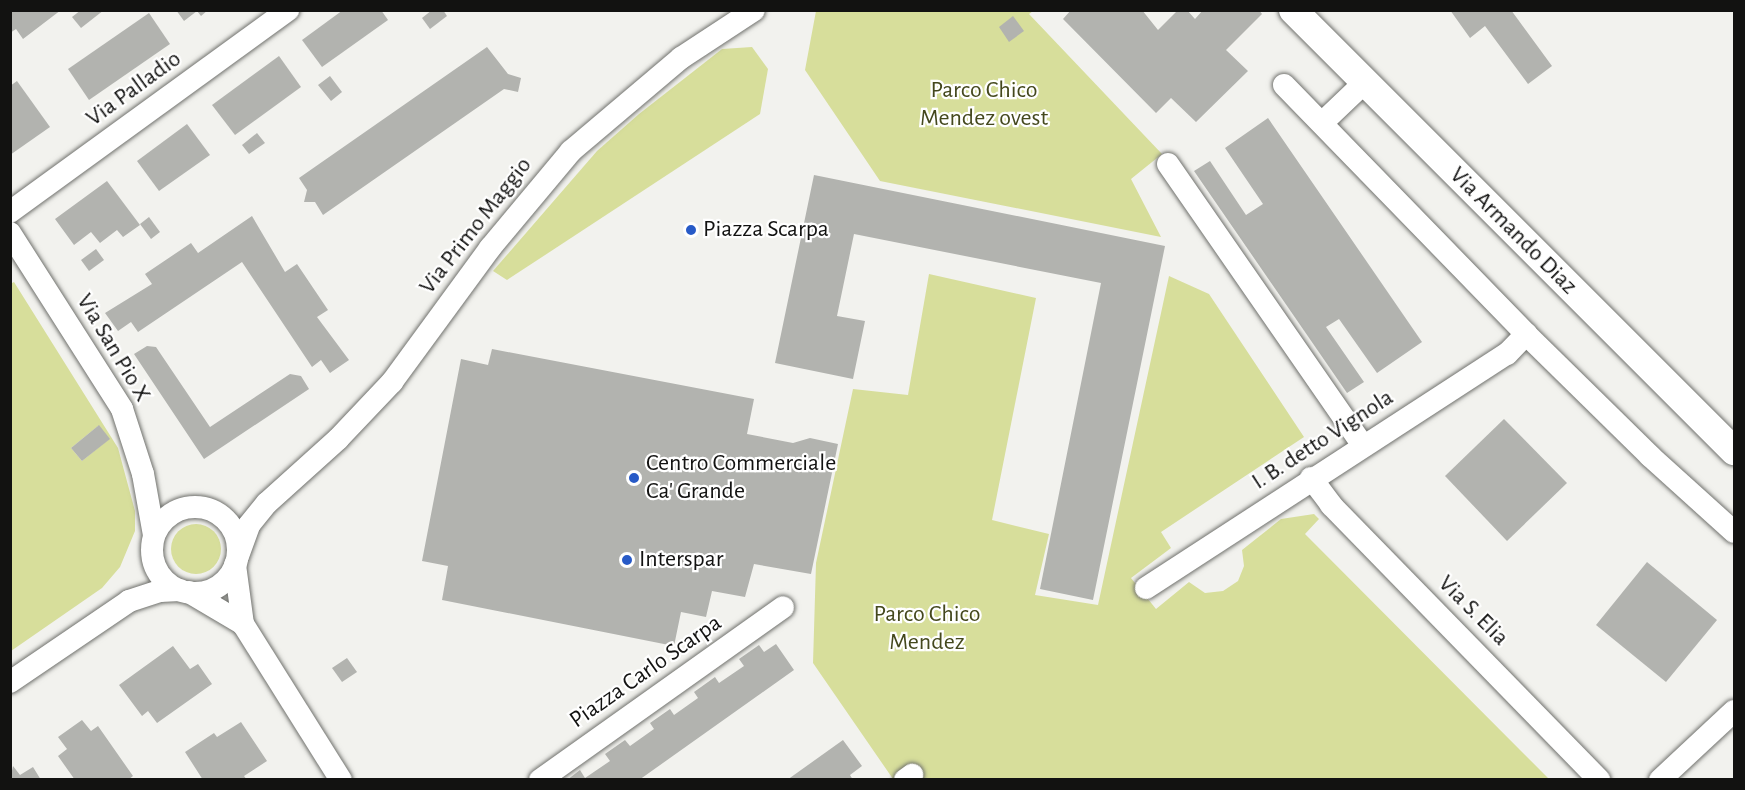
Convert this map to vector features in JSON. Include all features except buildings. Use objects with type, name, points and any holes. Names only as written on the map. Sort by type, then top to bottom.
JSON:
[{"type":"street","name":"Via Palladio","points":[[10,212],[288,10]]},
{"type":"street","name":"Via Primo Maggio","points":[[10,682],[129,601],[160,591],[217,587],[236,561],[249,525],[267,503],[338,439],[392,382],[490,248],[591,130],[681,58],[754,10]]},
{"type":"street","name":"Via Armando Diaz","points":[[1293,10],[1734,451]]},
{"type":"street","points":[[1322,123],[1364,83]]},
{"type":"street","points":[[1284,85],[1526,334],[1650,456],[1734,532]]},
{"type":"street","points":[[1168,164],[1363,446]]},
{"type":"street","name":"Via San Pio X","points":[[10,233],[122,409],[143,474],[153,544]]},
{"type":"street","name":"I. B. detto Vignola","points":[[1146,588],[1311,478],[1507,354],[1526,334]]},
{"type":"street","name":"Via S. Elia","points":[[1311,478],[1331,505],[1599,780]]},
{"type":"street","points":[[129,601],[153,544],[173,512],[188,507],[213,510],[267,503]]},
{"type":"street","points":[[213,510],[228,522],[236,538],[236,561],[243,624],[341,780]]},
{"type":"street","points":[[153,544],[161,576],[243,624]]},
{"type":"street","name":"Piazza Carlo Scarpa","points":[[540,780],[783,608]]},
{"type":"street","points":[[1660,780],[1734,711]]},
{"type":"green space","name":"Parco Chico Mendez ovest","points":[[816,11],[1033,11],[1029,14],[1162,154],[1131,179],[1161,237],[880,181],[805,70]]},
{"type":"green space","points":[[752,47],[768,69],[760,114],[507,280],[493,271],[597,151],[639,114],[722,49]]},
{"type":"green space","name":"Parco Chico Mendez","points":[[929,274],[1036,298],[992,520],[1049,534],[1035,595],[1098,605],[1169,276],[1209,294],[1304,437],[1161,532],[1171,548],[1131,578],[1156,609],[1189,582],[1205,593],[1223,591],[1238,581],[1244,566],[1242,550],[1281,519],[1314,514],[1319,519],[1305,534],[1549,779],[893,779],[813,663],[816,563],[853,389],[908,395]]},
{"type":"green space","points":[[14,282],[118,448],[135,511],[135,531],[120,567],[102,588],[11,651],[10,284]],"holes":[[[98,426],[109,439],[82,461],[71,448]]]},
{"type":"green space","points":[[191,524],[201,524],[214,531],[221,544],[221,554],[214,567],[201,574],[191,574],[182,570],[175,563],[171,554],[171,544],[175,535],[182,528]]},
{"type":"place","name":"Piazza Scarpa","points":[[691,230]]},
{"type":"place","name":"Centro Commerciale Ca' Grande","points":[[634,478]]},
{"type":"place","name":"Interspar","points":[[627,560]]}]
